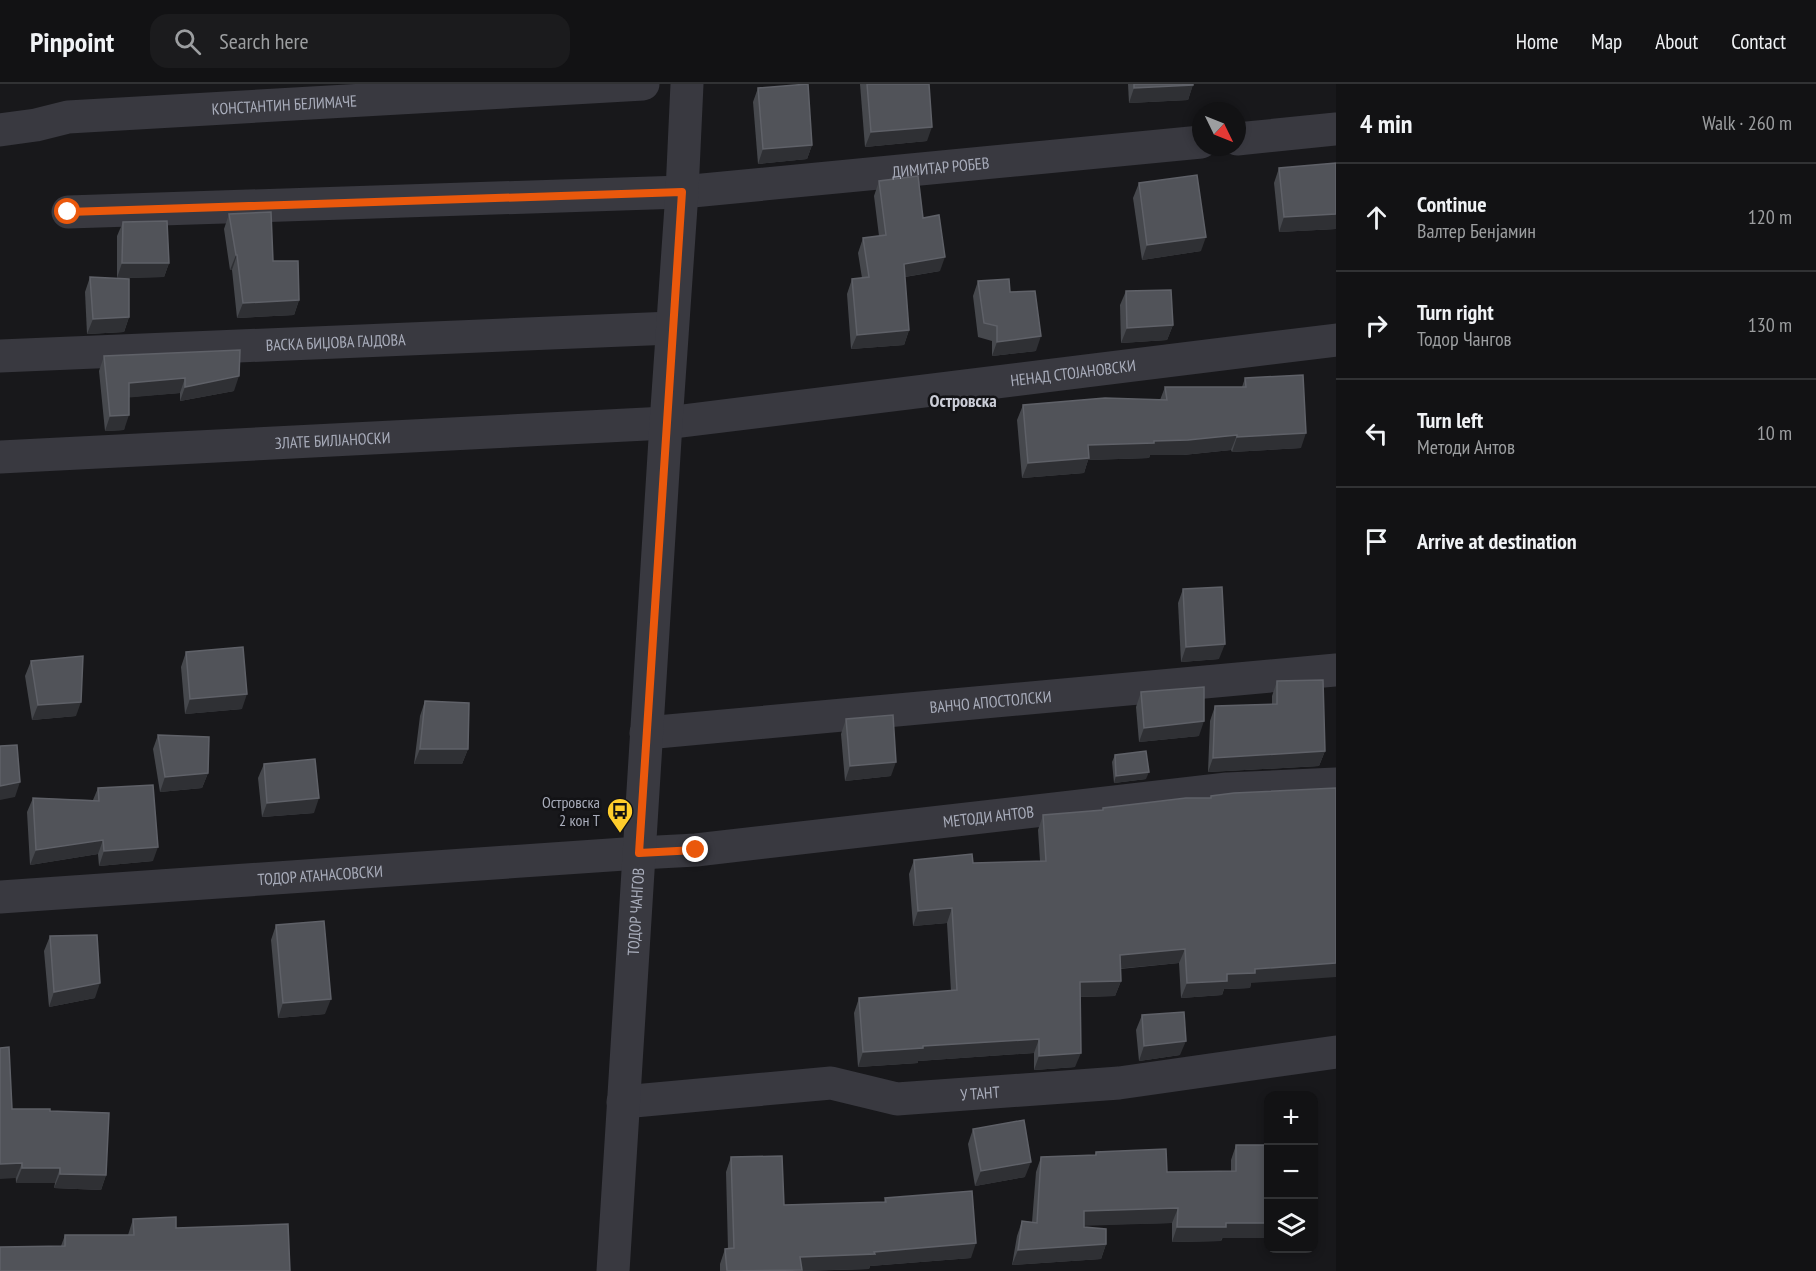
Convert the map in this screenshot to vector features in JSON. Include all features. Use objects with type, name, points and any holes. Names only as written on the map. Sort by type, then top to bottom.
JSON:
[{"type":"street","name":"КОНСТАНТИН БЕЛИМАЧЕ","points":[[0,130],[69,117],[643,84]]},
{"type":"street","name":"ТОДОР ЧАНГОВ","points":[[613,1271],[687,84]]},
{"type":"street","points":[[1246,138],[1336,129]]},
{"type":"street","name":"ДИМИТАР РОБЕВ","points":[[68,212],[682,192],[1192,143]]},
{"type":"street","name":"ВАСКА БИЏОВА ГАЈДОВА","points":[[0,356],[672,328]]},
{"type":"street","name":"НЕНАД СТОЈАНОВСКИ","points":[[666,423],[1336,340]]},
{"type":"street","name":"ЗЛАТЕ БИЛЈАНОСКИ","points":[[0,457],[666,423]]},
{"type":"street","name":"ВАНЧО АПОСТОЛСКИ","points":[[646,733],[1336,670]]},
{"type":"street","name":"МЕТОДИ АНТОВ","points":[[639,853],[696,850],[1227,789],[1336,784]]},
{"type":"street","name":"ТОДОР АТАНАСОВСКИ","points":[[0,897],[639,853]]},
{"type":"street","name":"У ТАНТ","points":[[623,1102],[831,1083],[897,1099],[1108,1084],[1336,1052]]},
{"type":"building","points":[[808,84],[812,145],[763,149],[758,88]]},
{"type":"building","points":[[867,84],[929,84],[932,127],[871,132]]},
{"type":"building","points":[[1134,84],[1193,84],[1193,85],[1134,88]]},
{"type":"building","points":[[1336,163],[1336,214],[1284,217],[1279,168]]},
{"type":"building","points":[[1197,175],[1206,237],[1147,245],[1139,183]]},
{"type":"building","points":[[918,176],[923,218],[939,215],[945,257],[904,264],[909,330],[857,335],[852,279],[869,277],[863,238],[886,235],[879,181]]},
{"type":"building","points":[[271,212],[273,261],[298,261],[299,300],[243,303],[229,214]]},
{"type":"building","points":[[167,221],[169,263],[122,263],[123,222]]},
{"type":"building","points":[[90,277],[129,279],[129,317],[93,319]]},
{"type":"building","points":[[1009,279],[1010,292],[1035,291],[1041,336],[997,342],[997,326],[984,323],[978,281]]},
{"type":"building","points":[[1171,290],[1173,325],[1127,328],[1126,291]]},
{"type":"building","points":[[240,350],[239,376],[185,387],[185,378],[129,383],[129,415],[110,416],[104,356]]},
{"type":"building","points":[[1303,375],[1306,433],[1088,445],[1089,458],[1028,463],[1023,405],[1105,398],[1167,400],[1165,387],[1246,387],[1245,378]]},
{"type":"building","points":[[1222,587],[1225,644],[1186,647],[1183,589]]},
{"type":"building","points":[[243,647],[247,694],[190,699],[186,652]]},
{"type":"building","points":[[83,656],[81,702],[38,705],[31,661]]},
{"type":"building","points":[[1323,680],[1325,751],[1213,758],[1215,706],[1277,704],[1277,681]]},
{"type":"building","points":[[1204,687],[1204,721],[1144,728],[1141,692]]},
{"type":"building","points":[[425,701],[469,703],[468,749],[420,749]]},
{"type":"building","points":[[893,715],[896,762],[850,766],[846,719]]},
{"type":"building","points":[[158,735],[209,737],[208,773],[165,777]]},
{"type":"building","points":[[17,745],[20,782],[0,786],[0,746]]},
{"type":"building","points":[[1146,751],[1149,772],[1116,776],[1115,755]]},
{"type":"building","points":[[315,759],[319,798],[267,803],[264,764]]},
{"type":"building","points":[[153,785],[158,847],[104,851],[103,840],[36,850],[33,798],[99,801],[98,788]]},
{"type":"building","points":[[1336,788],[1336,963],[1255,969],[1255,973],[1227,974],[1227,981],[1187,983],[1185,949],[1120,955],[1121,981],[1080,982],[1081,1053],[1039,1056],[1039,1039],[863,1052],[859,998],[957,990],[952,908],[918,911],[914,860],[972,854],[973,863],[1046,861],[1043,815],[1103,810],[1103,808],[1186,798],[1211,798],[1211,796],[1234,793]]},
{"type":"building","points":[[324,921],[331,999],[283,1003],[276,925]]},
{"type":"building","points":[[97,935],[100,983],[54,992],[50,936]]},
{"type":"building","points":[[1184,1012],[1186,1041],[1144,1046],[1142,1015]]},
{"type":"building","points":[[9,1047],[12,1109],[109,1113],[106,1175],[60,1174],[60,1168],[22,1168],[22,1163],[0,1164],[0,1048]]},
{"type":"building","points":[[1024,1120],[1031,1162],[981,1171],[973,1129]]},
{"type":"building","points":[[1236,1145],[1264,1145],[1264,1223],[1226,1223],[1226,1227],[1177,1227],[1178,1208],[1084,1211],[1084,1227],[1106,1229],[1106,1244],[1018,1250],[1022,1221],[1037,1223],[1041,1157],[1166,1149],[1167,1172],[1236,1171]]},
{"type":"building","points":[[782,1156],[784,1205],[886,1202],[885,1198],[972,1191],[976,1243],[874,1252],[875,1254],[800,1257],[802,1270],[727,1271],[725,1249],[734,1248],[731,1157]]},
{"type":"building","points":[[176,1217],[176,1228],[288,1224],[290,1271],[0,1271],[0,1247],[65,1246],[65,1235],[134,1235],[133,1219]]},
{"type":"place","name":"Островска 2 кон T","points":[[620,834]]},
{"type":"district","name":"Островска","points":[[963,400]]},
{"type":"route","points":[[68,212],[682,192],[639,853],[696,850]]}]
